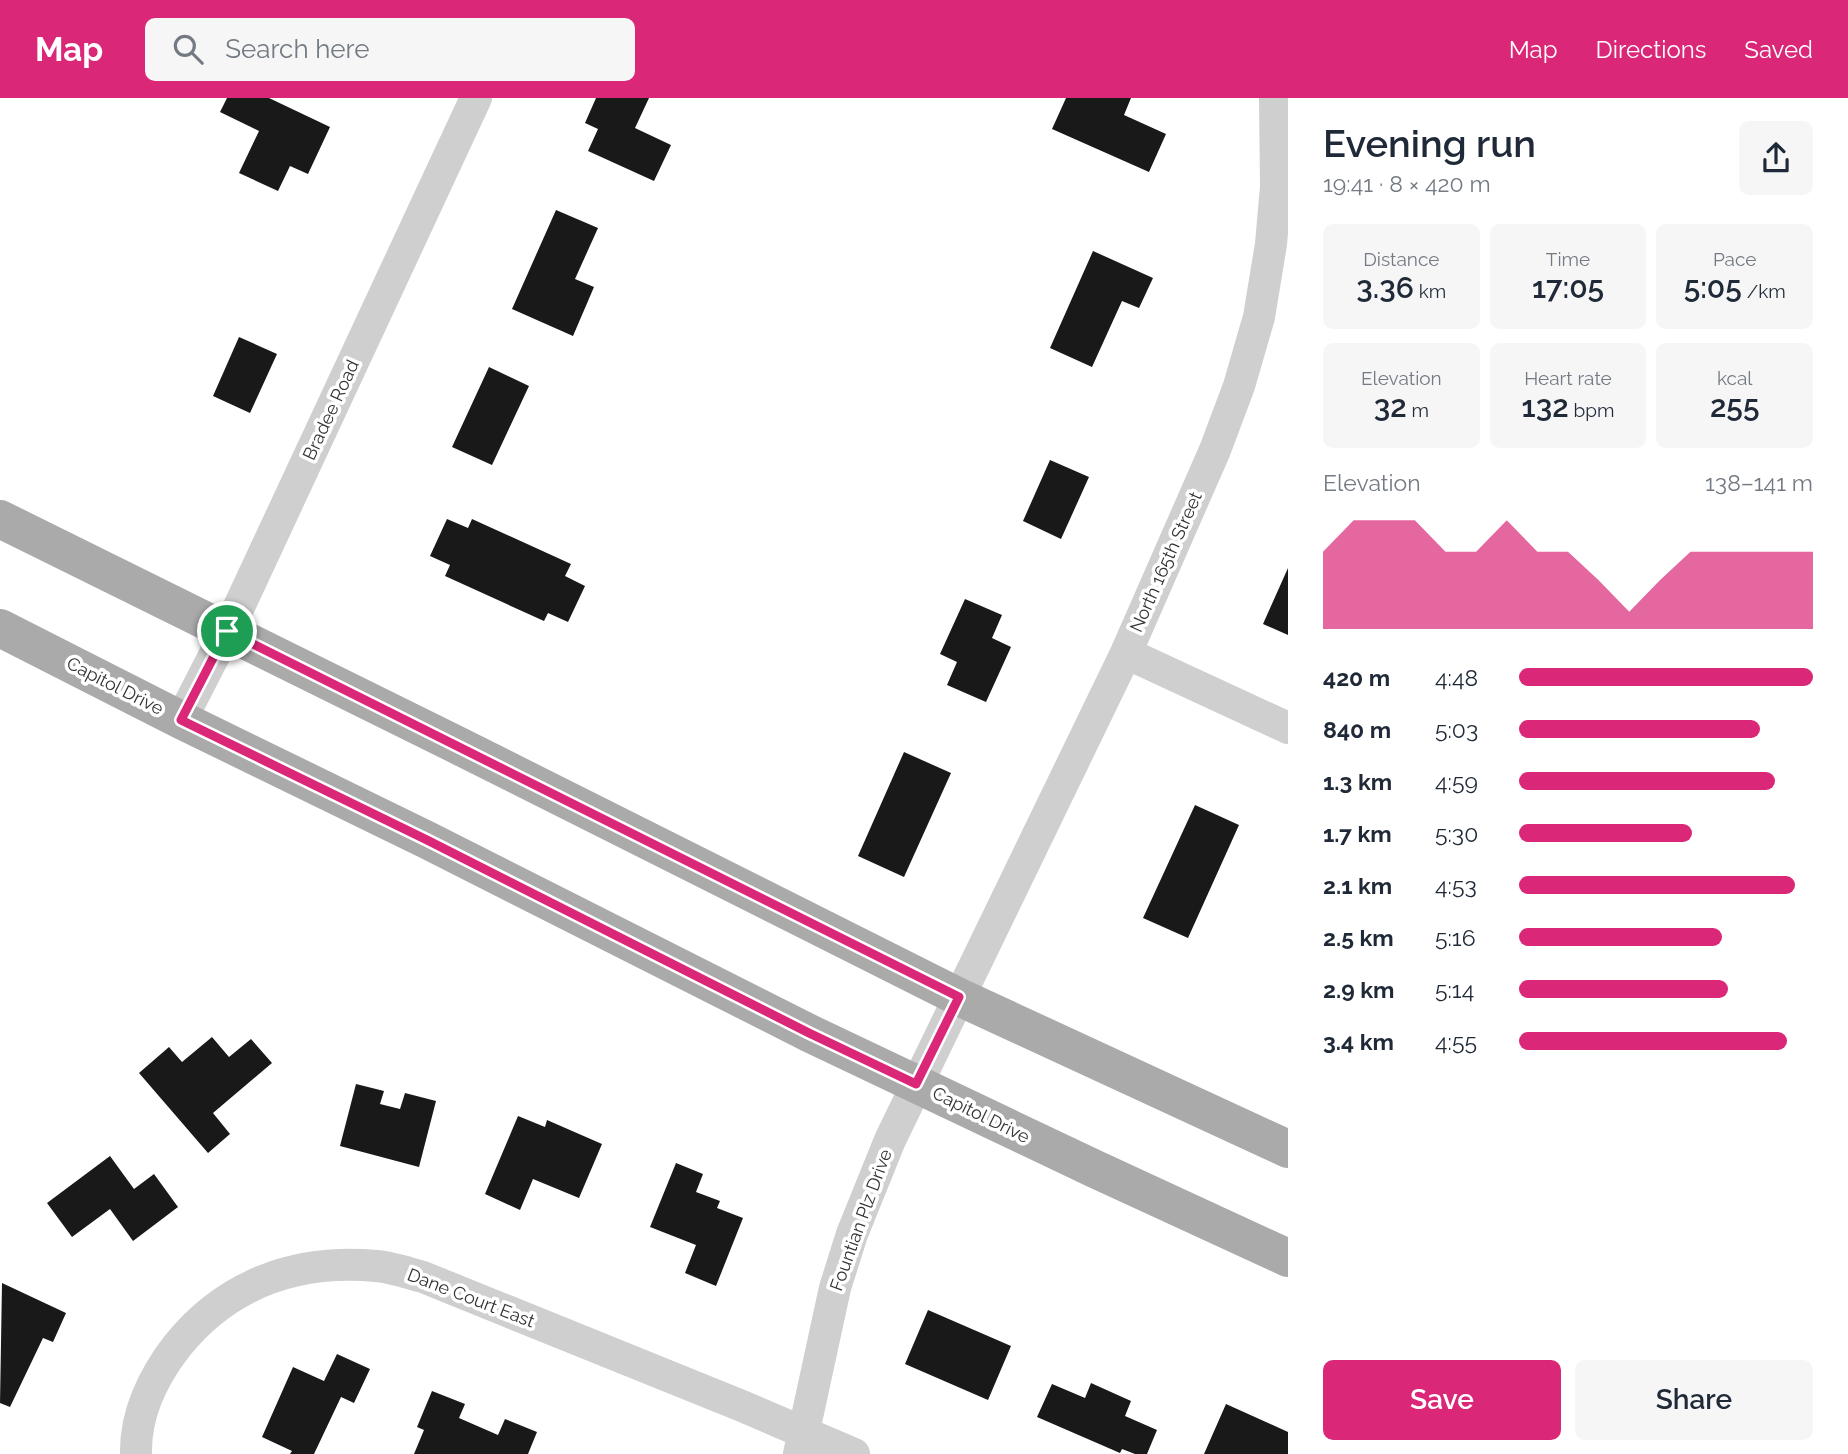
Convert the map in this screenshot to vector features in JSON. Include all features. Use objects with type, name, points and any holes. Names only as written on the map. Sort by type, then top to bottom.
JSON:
[{"type":"main road","points":[[0,520],[959,997],[1288,1149]]},
{"type":"main road","name":"Capitol Drive","points":[[0,628],[809,1033],[1288,1258]]},
{"type":"street","name":"Bradee Road","points":[[181,720],[227,631],[476,98]]},
{"type":"street","name":"North 165th Street","points":[[959,997],[1126,653],[1215,450],[1239,386],[1258,317],[1271,244],[1276,187],[1276,98]]},
{"type":"street","points":[[1126,653],[1288,728]]},
{"type":"street","name":"Fountian Plz Drive","points":[[801,1444],[835,1288],[852,1234],[897,1124],[959,997]]},
{"type":"street","name":"Dane Court East","points":[[136,1454],[136,1437],[149,1391],[164,1362],[208,1312],[240,1291],[271,1276],[338,1265],[377,1266],[423,1276],[742,1406],[801,1444],[854,1454]]},
{"type":"building","points":[[227,98],[269,98],[330,127],[308,174],[290,166],[278,191],[239,173],[259,131],[220,112]]},
{"type":"building","points":[[596,98],[649,98],[635,128],[671,145],[654,181],[588,151],[598,129],[585,123]]},
{"type":"building","points":[[1066,98],[1131,98],[1124,115],[1166,134],[1149,172],[1052,129]]},
{"type":"building","points":[[556,210],[598,228],[575,279],[594,287],[573,336],[512,309]]},
{"type":"building","points":[[1093,251],[1153,278],[1139,308],[1122,301],[1092,367],[1050,348]]},
{"type":"building","points":[[239,337],[277,354],[250,413],[213,396]]},
{"type":"building","points":[[489,367],[529,386],[492,465],[452,447]]},
{"type":"building","points":[[1050,460],[1089,477],[1061,539],[1023,521]]},
{"type":"building","points":[[447,519],[468,528],[472,519],[571,564],[565,576],[585,586],[568,622],[548,613],[544,621],[445,576],[450,565],[430,556]]},
{"type":"building","points":[[1288,568],[1288,635],[1263,624]]},
{"type":"building","points":[[965,599],[1002,615],[992,638],[1011,647],[986,702],[947,685],[957,662],[940,654]]},
{"type":"building","points":[[904,752],[951,773],[904,877],[858,856]]},
{"type":"building","points":[[1195,805],[1239,825],[1188,938],[1143,918]]},
{"type":"building","points":[[212,1037],[229,1057],[251,1039],[272,1063],[213,1113],[230,1134],[208,1153],[139,1073],[169,1047],[182,1062]]},
{"type":"building","points":[[356,1084],[384,1091],[380,1104],[400,1109],[405,1093],[436,1101],[419,1167],[340,1146]]},
{"type":"building","points":[[518,1116],[545,1127],[547,1120],[602,1144],[579,1198],[533,1179],[520,1210],[485,1194]]},
{"type":"building","points":[[110,1156],[134,1189],[154,1174],[178,1207],[133,1241],[110,1209],[72,1237],[47,1203]]},
{"type":"building","points":[[676,1163],[703,1174],[696,1192],[720,1201],[717,1208],[743,1218],[716,1286],[685,1273],[696,1245],[650,1227]]},
{"type":"building","points":[[2,1283],[66,1313],[53,1342],[43,1338],[10,1407],[0,1403]]},
{"type":"building","points":[[928,1310],[1011,1346],[988,1400],[905,1364]]},
{"type":"building","points":[[337,1354],[370,1369],[354,1403],[341,1397],[314,1454],[290,1454],[292,1451],[262,1437],[293,1367],[324,1381]]},
{"type":"building","points":[[1091,1383],[1131,1401],[1125,1416],[1157,1430],[1147,1454],[1135,1454],[1122,1449],[1120,1453],[1037,1417],[1052,1384],[1085,1398]]},
{"type":"building","points":[[432,1391],[465,1404],[459,1418],[498,1435],[505,1419],[537,1432],[528,1454],[414,1454],[424,1430],[417,1427]]},
{"type":"building","points":[[1226,1404],[1288,1432],[1288,1454],[1204,1454]]},
{"type":"route","points":[[227,631],[959,997],[916,1084],[181,720],[227,631]]}]
